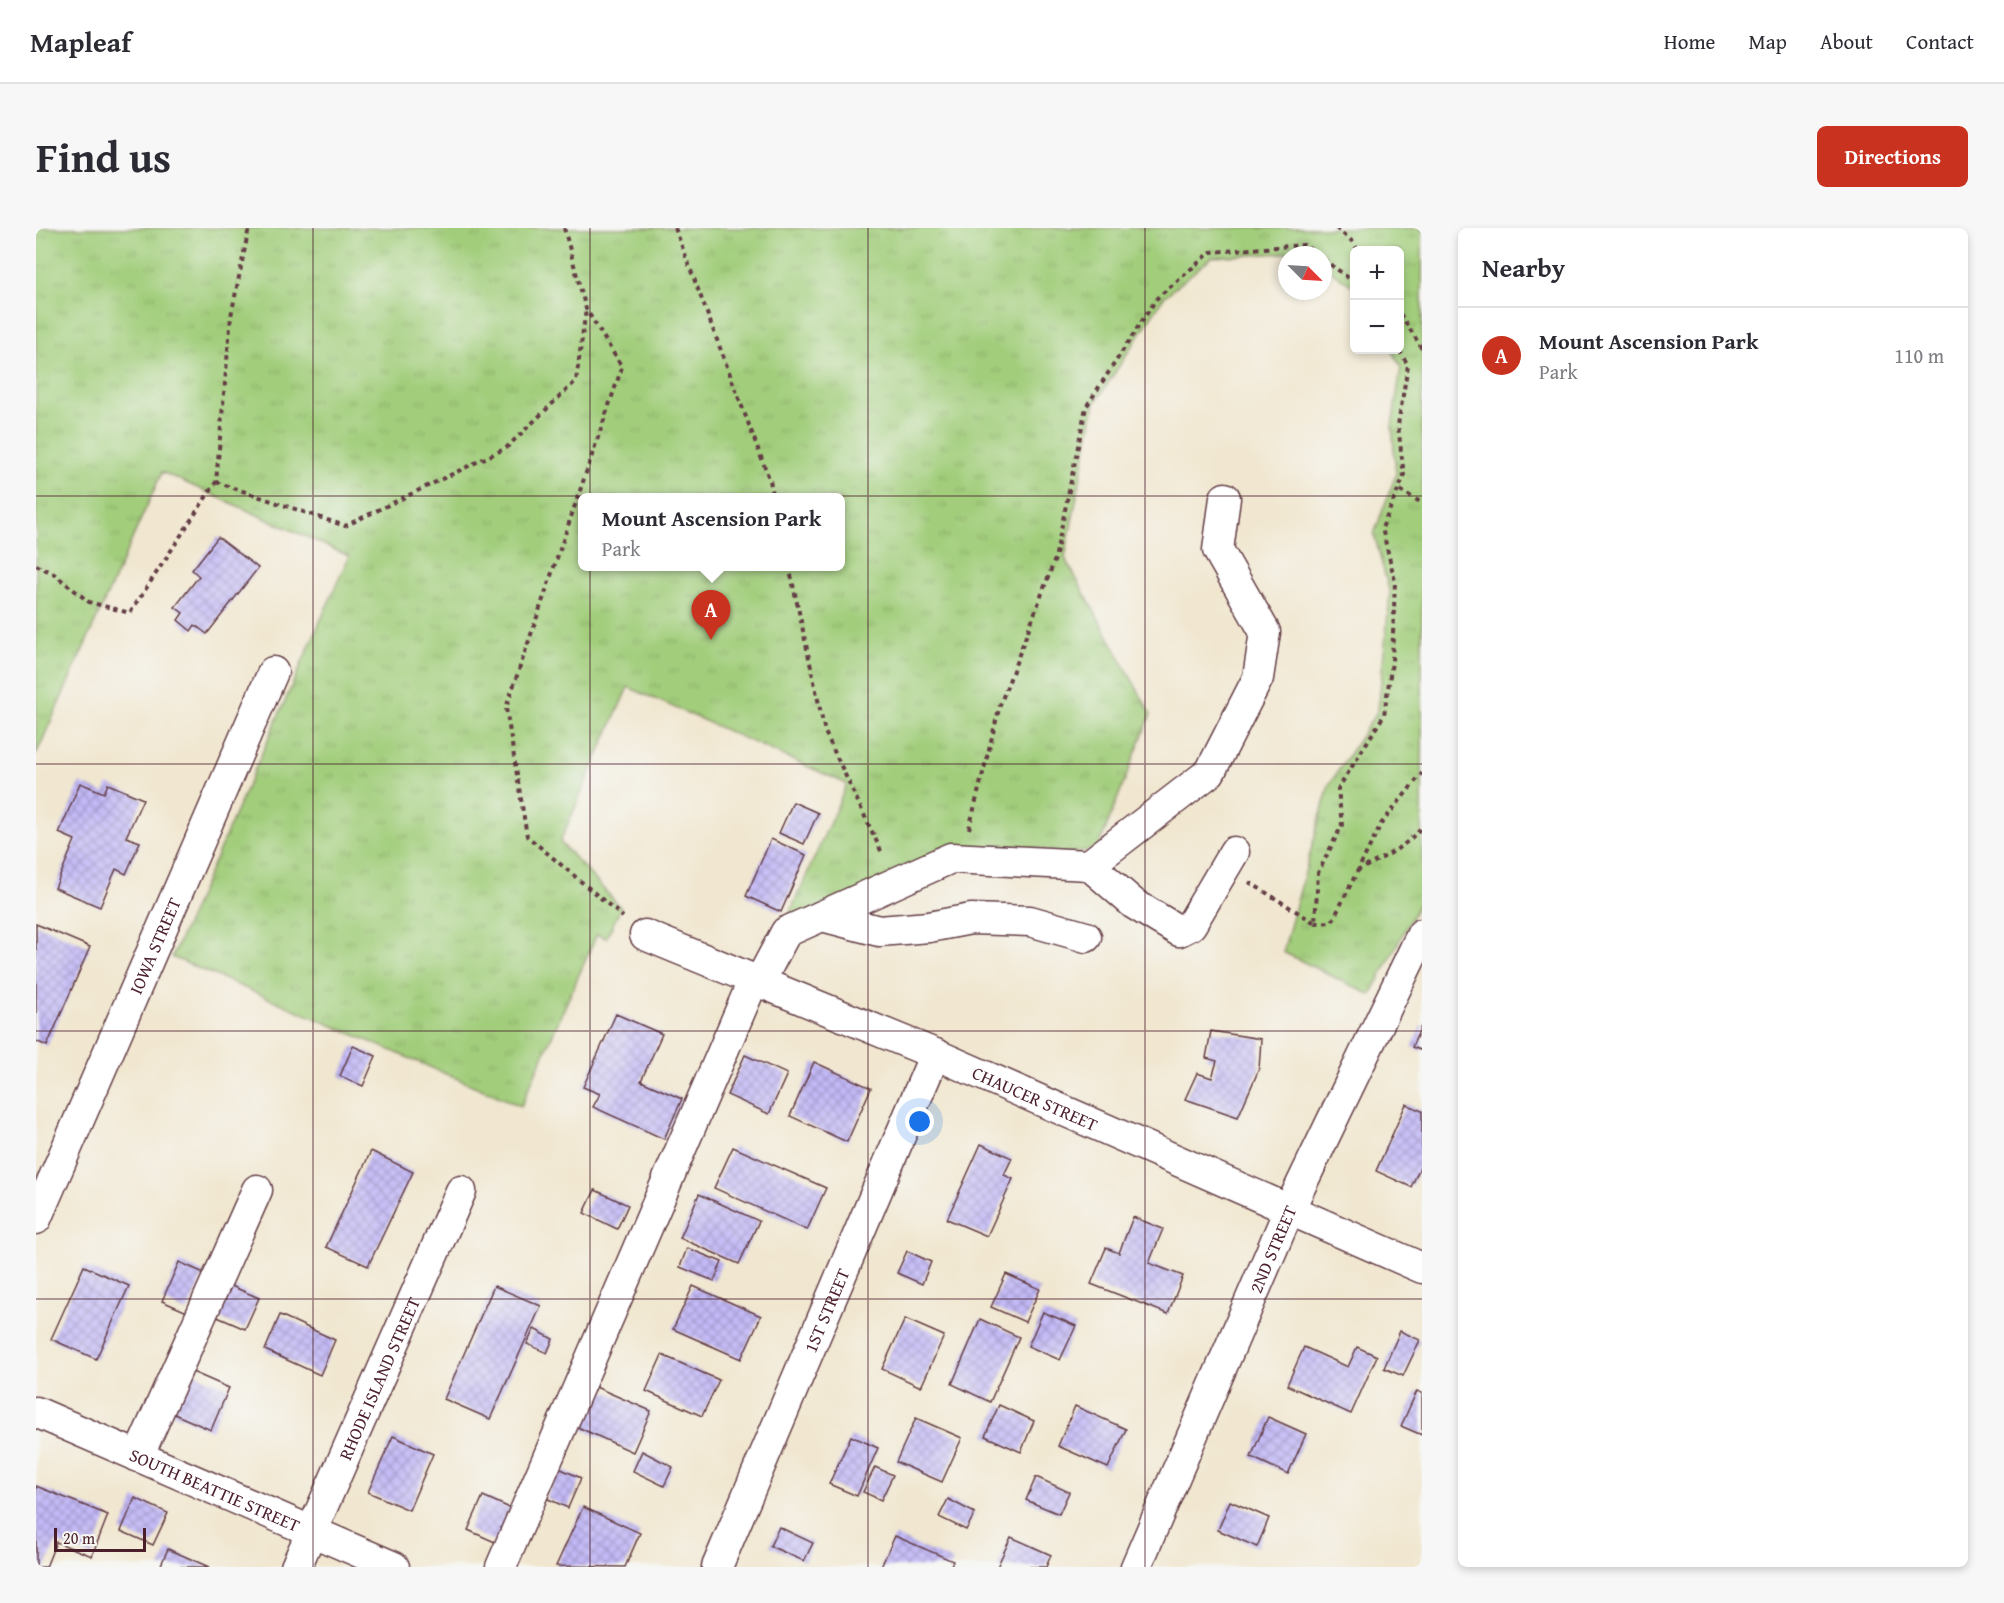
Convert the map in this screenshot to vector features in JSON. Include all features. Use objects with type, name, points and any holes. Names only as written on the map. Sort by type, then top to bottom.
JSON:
[{"type":"street","points":[[1089,865],[1210,772],[1258,678],[1265,632],[1218,550],[1225,498]]},
{"type":"street","name":"IOWA STREET","points":[[36,1219],[273,672]]},
{"type":"street","points":[[501,1567],[757,980],[786,932],[951,858],[1089,865],[1134,904],[1179,931],[1191,926],[1229,860]]},
{"type":"street","points":[[822,916],[879,931],[929,927],[971,920],[1030,921],[1086,938]]},
{"type":"street","name":"2ND STREET","points":[[1136,1567],[1289,1210],[1422,934]]},
{"type":"street","name":"CHAUCER STREET","points":[[645,935],[936,1054],[1422,1268]]},
{"type":"street","name":"1ST STREET","points":[[717,1567],[936,1054]]},
{"type":"street","points":[[138,1456],[257,1190]]},
{"type":"street","name":"RHODE ISLAND STREET","points":[[296,1567],[461,1191]]},
{"type":"street","name":"SOUTH BEATTIE STREET","points":[[36,1412],[394,1567]]},
{"type":"path","points":[[36,566],[54,574],[89,602],[130,613],[216,482],[231,316],[249,228]]},
{"type":"path","points":[[564,228],[586,309],[622,367],[579,493]]},
{"type":"path","points":[[675,228],[773,493]]},
{"type":"path","points":[[1336,228],[1356,246]]},
{"type":"path","points":[[1291,246],[1305,246]]},
{"type":"path","points":[[962,859],[1000,705],[1055,559],[1086,407],[1157,298],[1211,252],[1278,247]]},
{"type":"path","points":[[1332,266],[1350,279]]},
{"type":"path","points":[[216,482],[345,526],[506,448],[576,381],[586,309]]},
{"type":"path","points":[[1404,320],[1422,352]]},
{"type":"path","points":[[1315,923],[1318,873],[1342,825],[1338,789],[1384,715],[1392,662],[1395,581],[1382,528],[1404,476],[1398,425],[1408,365],[1401,354]]},
{"type":"path","points":[[1400,490],[1422,503]]},
{"type":"path","points":[[578,496],[506,708],[527,836],[645,935]]},
{"type":"path","points":[[790,571],[825,732],[897,883]]},
{"type":"path","points":[[1229,860],[1315,923],[1332,922],[1381,824],[1422,773]]},
{"type":"path","points":[[1356,872],[1385,857],[1414,837],[1422,826]]},
{"type":"green space","points":[[36,228],[1422,228],[1422,897],[1371,995],[1283,952],[1329,785],[1378,710],[1390,594],[1374,534],[1396,474],[1392,426],[1401,367],[1393,354],[1404,354],[1404,246],[1350,246],[1350,284],[1332,271],[1332,246],[1278,246],[1278,253],[1212,257],[1164,297],[1095,403],[1065,558],[1151,714],[1098,848],[1068,854],[1023,846],[972,850],[785,924],[847,784],[628,687],[560,842],[621,908],[606,938],[597,934],[521,1106],[172,957],[349,556],[162,472],[36,755]]},
{"type":"building","points":[[218,537],[258,568],[207,634],[195,625],[191,631],[178,620],[183,613],[175,607],[199,576],[192,570]]},
{"type":"building","points":[[80,783],[104,793],[108,784],[143,799],[126,837],[140,842],[126,874],[116,869],[100,907],[55,888],[75,840],[59,833]]},
{"type":"building","points":[[793,802],[818,813],[804,844],[779,833]]},
{"type":"building","points":[[771,839],[806,855],[781,912],[746,896]]},
{"type":"building","points":[[36,924],[90,947],[47,1046],[36,1041]]},
{"type":"building","points":[[616,1014],[662,1034],[641,1081],[682,1099],[664,1139],[593,1107],[600,1094],[583,1087]]},
{"type":"building","points":[[1422,1024],[1422,1051],[1412,1047]]},
{"type":"building","points":[[1211,1031],[1261,1039],[1259,1069],[1238,1117],[1185,1099],[1197,1073],[1212,1078],[1217,1061],[1206,1058]]},
{"type":"building","points":[[353,1046],[376,1056],[363,1086],[340,1076]]},
{"type":"building","points":[[745,1055],[787,1074],[769,1114],[727,1095]]},
{"type":"building","points":[[814,1062],[871,1088],[847,1142],[790,1116]]},
{"type":"building","points":[[1406,1104],[1422,1111],[1422,1163],[1411,1187],[1376,1171]]},
{"type":"building","points":[[981,1144],[1012,1158],[1004,1175],[1013,1179],[987,1236],[947,1219]]},
{"type":"building","points":[[733,1147],[826,1188],[807,1230],[714,1188]]},
{"type":"building","points":[[371,1151],[413,1172],[368,1266],[326,1247]]},
{"type":"building","points":[[595,1190],[628,1205],[617,1229],[584,1213]]},
{"type":"building","points":[[699,1194],[759,1221],[739,1264],[680,1238]]},
{"type":"building","points":[[1133,1217],[1163,1229],[1149,1263],[1183,1276],[1168,1314],[1091,1284],[1106,1248],[1119,1253]]},
{"type":"building","points":[[687,1248],[722,1262],[714,1281],[680,1267]]},
{"type":"building","points":[[907,1251],[931,1262],[922,1284],[897,1273]]},
{"type":"building","points":[[179,1262],[204,1273],[187,1312],[162,1301]]},
{"type":"building","points":[[84,1266],[129,1286],[96,1359],[51,1339]]},
{"type":"building","points":[[1006,1274],[1040,1289],[1025,1322],[991,1307]]},
{"type":"building","points":[[229,1285],[259,1298],[245,1329],[215,1316]]},
{"type":"building","points":[[494,1286],[541,1306],[490,1419],[444,1399]]},
{"type":"building","points":[[693,1286],[761,1316],[741,1359],[673,1329]]},
{"type":"building","points":[[1043,1312],[1076,1326],[1060,1360],[1028,1346]]},
{"type":"building","points":[[280,1315],[335,1340],[320,1375],[265,1350]]},
{"type":"building","points":[[905,1319],[944,1336],[921,1387],[882,1369]]},
{"type":"building","points":[[980,1319],[1019,1337],[990,1402],[952,1384]]},
{"type":"building","points":[[534,1329],[553,1339],[547,1353],[527,1344]]},
{"type":"building","points":[[1400,1331],[1420,1340],[1403,1376],[1384,1368]]},
{"type":"building","points":[[1304,1347],[1348,1367],[1357,1347],[1377,1356],[1351,1414],[1287,1385]]},
{"type":"building","points":[[662,1355],[719,1380],[702,1416],[646,1391]]},
{"type":"building","points":[[190,1371],[229,1388],[211,1430],[172,1413]]},
{"type":"building","points":[[591,1385],[651,1411],[633,1452],[573,1425]]},
{"type":"building","points":[[1417,1391],[1422,1393],[1422,1435],[1401,1426]]},
{"type":"building","points":[[999,1405],[1034,1421],[1021,1452],[985,1436]]},
{"type":"building","points":[[1075,1406],[1126,1429],[1108,1468],[1058,1446]]},
{"type":"building","points":[[1268,1417],[1306,1434],[1288,1474],[1251,1457]]},
{"type":"building","points":[[916,1418],[962,1438],[942,1482],[896,1462]]},
{"type":"building","points":[[393,1436],[433,1454],[409,1510],[368,1492]]},
{"type":"building","points":[[851,1436],[878,1448],[857,1496],[829,1484]]},
{"type":"building","points":[[642,1451],[673,1467],[664,1486],[633,1471]]},
{"type":"building","points":[[875,1467],[893,1475],[881,1500],[863,1492]]},
{"type":"building","points":[[559,1468],[581,1478],[568,1508],[546,1498]]},
{"type":"building","points":[[1036,1477],[1069,1492],[1059,1514],[1026,1500]]},
{"type":"building","points":[[36,1486],[108,1515],[92,1556],[56,1542],[46,1567],[36,1567]]},
{"type":"building","points":[[483,1496],[512,1509],[497,1543],[468,1530]]},
{"type":"building","points":[[135,1498],[168,1513],[153,1545],[121,1531]]},
{"type":"building","points":[[948,1499],[975,1513],[966,1530],[939,1517]]},
{"type":"building","points":[[1230,1501],[1269,1518],[1257,1547],[1218,1530]]},
{"type":"building","points":[[583,1507],[640,1533],[625,1567],[556,1566]]},
{"type":"building","points":[[779,1527],[813,1543],[804,1561],[770,1546]]},
{"type":"building","points":[[895,1536],[953,1561],[950,1567],[881,1567]]},
{"type":"building","points":[[1011,1537],[1051,1555],[1046,1567],[997,1567]]},
{"type":"building","points":[[168,1549],[209,1567],[160,1567]]},
{"type":"place","name":"Mount Ascension Park","points":[[711,640]]}]
